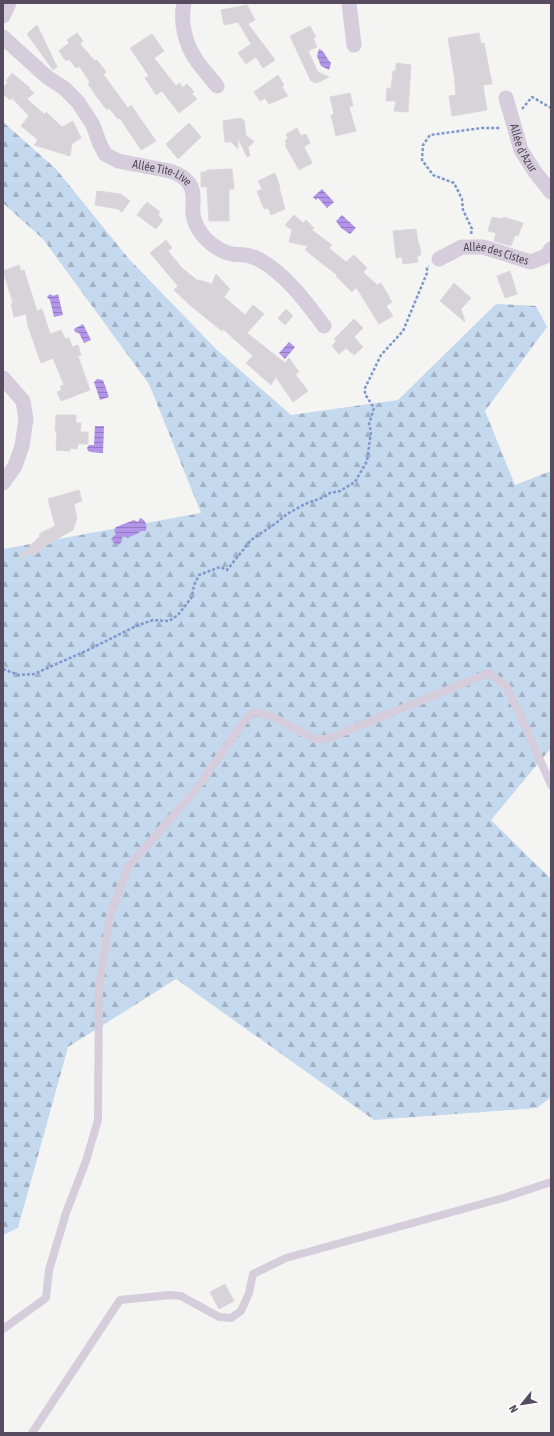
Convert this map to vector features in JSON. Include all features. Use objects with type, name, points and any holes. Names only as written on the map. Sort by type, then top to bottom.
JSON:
[{"type":"street","points":[[3,16],[9,3]]},
{"type":"street","points":[[184,3],[182,10],[182,23],[188,42],[195,58],[217,86]]},
{"type":"street","points":[[349,3],[354,45]]},
{"type":"street","name":"Allée Tite-Live","points":[[3,37],[47,77],[64,88],[78,102],[93,125],[105,154],[118,161],[170,171],[178,174],[188,182],[192,190],[193,214],[198,230],[206,240],[217,248],[231,254],[247,254],[260,260],[285,280],[304,300],[324,326]]},
{"type":"street","name":"Allée d'Azur","points":[[506,98],[521,150],[535,172],[551,192]]},
{"type":"street","name":"Allée des Cistes","points":[[439,259],[462,248],[483,247],[531,262],[546,256],[551,249]]},
{"type":"street","points":[[3,378],[24,401],[26,418],[22,446],[15,466],[3,483]]},
{"type":"lane","points":[[3,1329],[46,1298],[49,1270],[66,1213],[86,1162],[98,1120],[98,987],[110,915],[128,867],[195,791],[245,720],[254,712],[270,715],[314,739],[327,739],[489,673],[507,687],[551,786]]},
{"type":"lane","points":[[32,1433],[120,1300],[170,1295],[181,1296],[219,1317],[231,1318],[241,1311],[248,1293],[252,1274],[286,1258],[503,1198],[551,1182]]},
{"type":"path","points":[[466,247],[471,238],[472,229],[463,210],[462,199],[454,183],[433,175],[422,160],[423,145],[430,135],[482,128],[504,128],[513,122],[516,116],[532,97],[551,108]]},
{"type":"path","points":[[3,669],[20,675],[34,674],[88,650],[136,626],[153,620],[169,621],[178,616],[192,597],[194,585],[199,575],[220,567],[227,570],[251,540],[287,514],[330,493],[340,491],[355,482],[367,461],[370,448],[371,432],[369,424],[374,408],[365,394],[366,388],[380,355],[403,331],[427,273],[427,268],[439,259]]},
{"type":"green space","points":[[3,122],[56,169],[129,259],[217,350],[291,415],[398,400],[496,304],[536,306],[547,327],[485,411],[515,485],[551,471],[551,748],[491,820],[551,879],[551,1097],[537,1108],[374,1120],[176,979],[68,1047],[18,1228],[3,1235],[3,549],[201,513],[149,384],[43,239],[3,203]]},
{"type":"shaded area","points":[[319,49],[323,51],[331,63],[329,70],[321,66],[317,56]]},
{"type":"shaded area","points":[[322,189],[334,202],[327,208],[318,198],[316,200],[313,197]]},
{"type":"shaded area","points":[[342,215],[356,228],[350,234],[341,228],[336,221]]},
{"type":"shaded area","points":[[50,294],[53,296],[58,294],[63,315],[54,317],[50,300],[47,297]]},
{"type":"shaded area","points":[[83,324],[91,340],[84,343],[79,333],[75,332],[74,329]]},
{"type":"shaded area","points":[[289,342],[295,347],[285,359],[279,353]]},
{"type":"shaded area","points":[[97,379],[103,380],[109,397],[100,400],[94,382]]},
{"type":"shaded area","points":[[95,426],[104,426],[103,453],[91,452],[88,451],[87,448],[89,445],[94,445]]},
{"type":"shaded area","points":[[140,518],[146,523],[146,531],[141,531],[128,538],[124,536],[122,537],[120,544],[117,545],[114,543],[111,539],[116,534],[114,530],[116,527],[134,520],[138,522]]},
{"type":"building","points":[[247,5],[255,20],[248,24],[275,60],[263,68],[256,57],[246,64],[238,53],[251,44],[238,22],[224,25],[221,10]]},
{"type":"building","points":[[37,25],[57,67],[53,70],[27,34]]},
{"type":"building","points":[[310,26],[316,37],[313,38],[317,47],[308,51],[318,72],[329,77],[317,83],[311,81],[290,36]]},
{"type":"building","points":[[77,33],[83,41],[80,44],[95,61],[97,60],[106,72],[103,74],[111,85],[128,108],[131,105],[156,141],[141,150],[120,118],[118,119],[109,108],[107,110],[97,97],[88,84],[90,82],[79,66],[76,68],[69,59],[66,61],[59,51],[69,43],[67,40]]},
{"type":"building","points":[[479,33],[481,44],[484,43],[492,84],[483,85],[487,110],[452,116],[449,96],[456,95],[448,38]]},
{"type":"building","points":[[152,34],[164,51],[154,58],[176,86],[180,83],[182,88],[187,84],[194,92],[192,94],[197,99],[179,113],[162,91],[156,95],[145,78],[149,76],[130,48]]},
{"type":"building","points":[[396,63],[411,65],[408,112],[394,111],[396,101],[386,101],[387,88],[391,89],[393,71],[396,71]]},
{"type":"building","points":[[12,73],[34,93],[27,99],[44,114],[46,112],[62,127],[73,121],[81,138],[72,144],[70,156],[34,145],[38,140],[21,126],[29,116],[12,98],[10,100],[3,94],[3,88],[8,82],[6,81]]},
{"type":"building","points":[[278,75],[284,85],[282,87],[288,96],[269,104],[265,98],[260,101],[254,92]]},
{"type":"building","points":[[350,93],[353,106],[349,107],[356,131],[336,136],[331,115],[334,114],[330,97]]},
{"type":"building","points":[[241,118],[244,120],[246,135],[254,142],[248,147],[250,156],[247,157],[238,138],[238,149],[231,142],[225,142],[223,121]]},
{"type":"building","points":[[189,123],[201,137],[178,159],[166,144]]},
{"type":"building","points":[[297,128],[301,136],[306,134],[310,143],[304,147],[312,163],[299,170],[285,145],[287,144],[285,141],[288,138],[286,134]]},
{"type":"building","points":[[232,169],[234,189],[229,189],[229,221],[209,221],[207,187],[201,187],[201,172],[207,172],[207,170]]},
{"type":"building","points":[[275,173],[285,209],[271,215],[268,208],[264,209],[257,191],[262,189],[258,181]]},
{"type":"building","points":[[97,191],[121,194],[130,201],[122,212],[118,209],[95,205]]},
{"type":"building","points":[[147,202],[160,212],[158,215],[163,220],[156,229],[137,215]]},
{"type":"building","points":[[294,215],[303,223],[306,220],[314,228],[312,230],[332,245],[329,248],[346,262],[354,255],[367,268],[363,272],[377,285],[381,283],[392,302],[386,306],[393,316],[379,324],[356,287],[352,292],[336,276],[337,275],[305,250],[308,246],[289,242],[292,230],[285,225]]},
{"type":"building","points":[[492,217],[503,219],[503,217],[523,223],[518,236],[515,235],[511,246],[494,241],[496,233],[488,231]]},
{"type":"building","points":[[416,229],[421,255],[417,256],[418,262],[403,264],[402,257],[396,258],[393,231]]},
{"type":"building","points":[[166,240],[172,248],[168,251],[182,268],[198,281],[212,284],[216,274],[230,289],[224,297],[245,315],[253,305],[264,314],[247,333],[285,363],[289,358],[299,372],[295,374],[308,391],[293,402],[276,377],[271,385],[246,363],[253,356],[223,329],[222,331],[174,290],[178,286],[150,253]]},
{"type":"building","points":[[19,265],[21,271],[24,270],[37,311],[42,309],[50,334],[61,330],[65,339],[69,338],[72,347],[78,345],[81,355],[78,356],[90,390],[61,401],[57,392],[62,390],[60,386],[64,385],[53,358],[41,363],[28,326],[26,314],[14,317],[11,304],[13,303],[3,271]]},
{"type":"building","points":[[510,271],[517,294],[505,298],[497,276]]},
{"type":"building","points":[[454,283],[471,298],[461,309],[465,322],[440,301]]},
{"type":"building","points":[[286,309],[293,316],[285,325],[278,318]]},
{"type":"building","points":[[354,319],[363,328],[354,337],[363,347],[354,355],[346,348],[339,354],[332,346],[336,341],[334,339]]},
{"type":"building","points":[[56,415],[76,415],[76,423],[81,423],[80,432],[88,432],[88,444],[78,444],[77,449],[70,448],[70,451],[56,450]]},
{"type":"building","points":[[79,490],[82,501],[74,504],[77,518],[73,530],[45,546],[35,555],[32,552],[22,558],[20,556],[40,536],[39,534],[55,526],[48,499]]},
{"type":"building","points":[[225,1284],[234,1301],[219,1309],[210,1292]]}]
